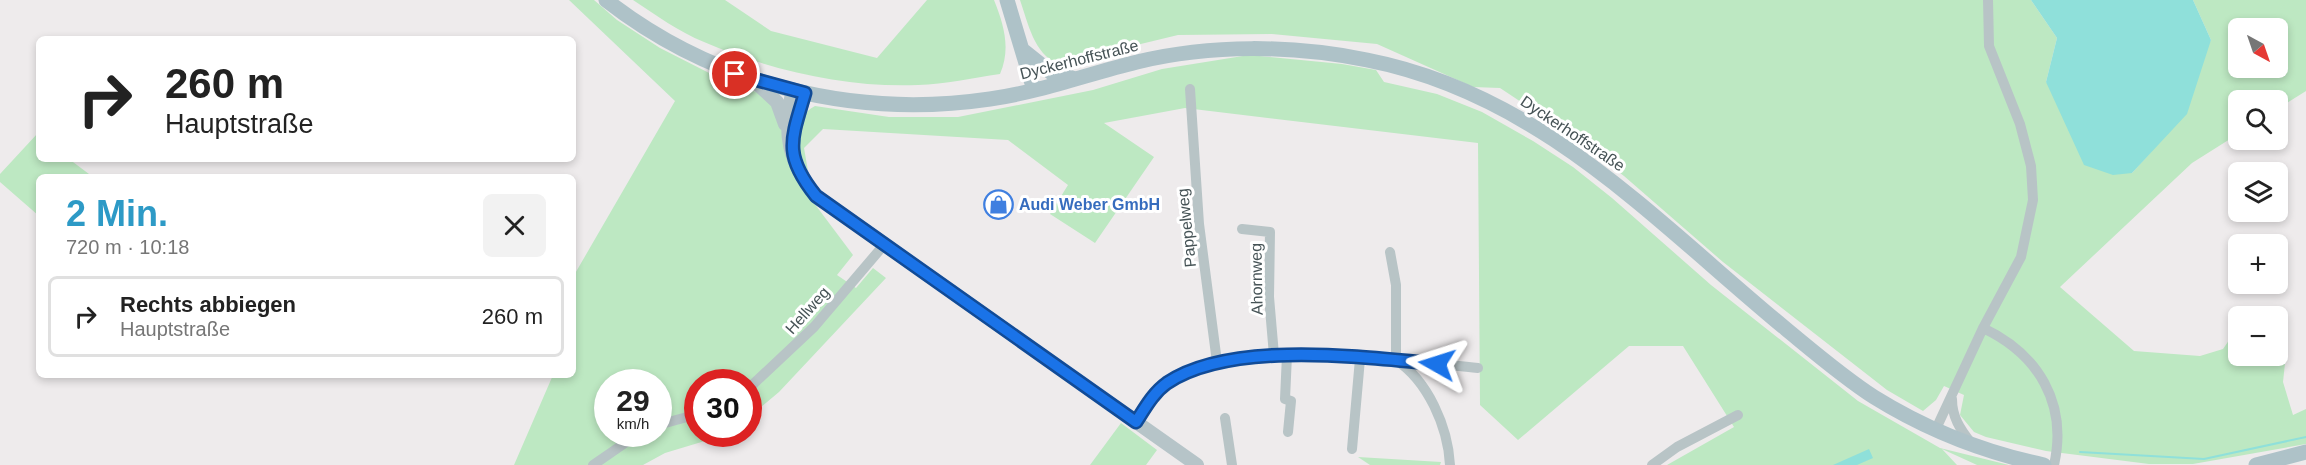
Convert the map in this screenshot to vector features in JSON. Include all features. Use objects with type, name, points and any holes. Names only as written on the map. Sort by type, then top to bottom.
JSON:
[{"type":"main road","name":"Dyckerhoffstraße","points":[[606,0],[664,41],[719,68],[799,92],[850,101],[904,105],[991,99],[1034,90],[1140,61],[1183,54],[1252,49],[1313,52],[1367,60],[1417,72],[1465,90],[1536,126],[1580,156],[1635,199],[1836,370],[1872,396],[1935,431],[1973,446],[2044,465]]},
{"type":"main road","points":[[1007,0],[1034,90]]},
{"type":"main road","points":[[1024,51],[1054,75],[1077,79]]},
{"type":"main road","points":[[2256,465],[2306,452]]},
{"type":"street","points":[[1935,431],[1983,328],[2021,256],[2033,200],[2031,166],[2020,124],[1989,46],[1988,0]]},
{"type":"street","points":[[752,79],[777,102],[801,178],[816,196],[1197,465]]},
{"type":"street","name":"Pappelweg","points":[[1190,89],[1199,224],[1217,362]]},
{"type":"street","points":[[786,129],[799,92]]},
{"type":"street","points":[[791,150],[799,92]]},
{"type":"street","name":"Ahornweg","points":[[1242,229],[1270,232],[1269,297],[1274,354]]},
{"type":"street","name":"Hellweg","points":[[762,376],[814,327],[884,246]]},
{"type":"street","points":[[1390,252],[1396,285],[1396,360],[1420,381],[1434,405],[1450,450],[1450,465]]},
{"type":"street","points":[[1983,328],[2001,336],[2034,363],[2049,389],[2057,443],[2054,465]]},
{"type":"street","points":[[1136,422],[1152,396],[1166,384],[1217,362],[1274,354],[1396,360],[1478,368]]},
{"type":"street","points":[[1287,355],[1285,399],[1291,401],[1288,432]]},
{"type":"street","points":[[1352,449],[1360,358]]},
{"type":"street","points":[[1952,395],[1952,412],[1960,430],[1973,446]]},
{"type":"street","points":[[1652,465],[1677,447],[1738,415]]},
{"type":"street","points":[[1225,418],[1232,465]]},
{"type":"street","points":[[592,465],[619,447]]},
{"type":"green space","points":[[569,0],[594,0],[617,20],[660,48],[715,76],[761,94],[773,106],[808,195],[853,255],[837,275],[856,288],[873,268],[886,278],[779,392],[762,406],[762,369],[684,369],[685,447],[665,453],[643,465],[514,465],[552,378],[576,378],[576,272],[675,101]]},
{"type":"green space","points":[[633,0],[725,0],[771,31],[877,58],[927,0],[994,0],[1005,37],[1005,55],[1000,74],[949,82],[891,85],[836,80],[782,69],[729,52],[686,33]]},
{"type":"green space","points":[[1020,0],[2031,0],[2057,38],[2046,82],[2132,173],[2151,152],[2211,40],[2193,0],[2306,0],[2306,91],[2288,102],[2288,90],[2228,90],[2228,140],[2192,163],[2060,287],[2134,351],[2200,356],[2223,349],[2228,342],[2228,366],[2285,366],[2283,382],[2293,415],[2306,409],[2306,444],[2193,464],[2149,464],[2046,451],[1986,437],[1974,432],[1960,415],[1964,395],[1944,386],[1936,400],[1923,411],[1887,390],[1723,262],[1624,176],[1572,136],[1500,88],[1473,87],[1377,44],[1272,34],[1178,35],[1058,64],[1043,53],[1029,28]]},
{"type":"green space","points":[[1249,55],[1342,64],[1376,70],[1384,82],[1437,94],[1482,112],[1573,167],[1711,285],[1858,401],[1940,448],[2009,465],[1977,465],[1942,449],[1957,465],[1667,465],[1734,427],[1683,346],[1629,346],[1518,440],[1480,405],[1478,143],[1185,108],[1104,123],[1154,157],[1095,243],[1050,214],[1068,185],[1008,140],[823,129],[804,148],[808,171],[801,155],[799,127],[807,111],[815,106],[889,117],[958,117],[1093,90],[1162,69]]},
{"type":"green space","points":[[36,135],[36,162],[73,162],[89,174],[36,174],[36,213],[0,182],[0,174]]},
{"type":"green space","points":[[1121,423],[1157,450],[1146,465],[1090,465]]},
{"type":"green space","points":[[1358,457],[1441,462],[1440,465],[1370,465]]},
{"type":"water","points":[[2031,0],[2193,0],[2211,40],[2187,114],[2132,173],[2113,175],[2084,165],[2046,82],[2057,38]]},
{"type":"water","points":[[1869,449],[1873,458],[1857,465],[1833,465]]},
{"type":"waterway","points":[[2080,452],[2204,459],[2306,437]]},
{"type":"place","name":"Audi Weber GmbH","points":[[998,204]]},
{"type":"route","points":[[735,74],[805,93],[795,125],[791,150],[801,178],[816,196],[998,327],[1136,422],[1152,396],[1166,384],[1217,362],[1274,354],[1437,364]]}]
